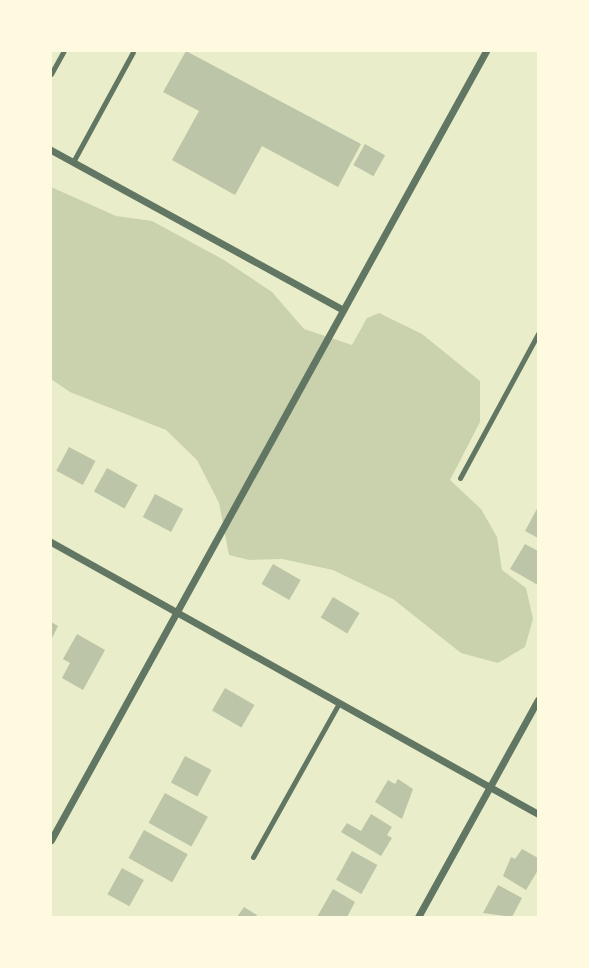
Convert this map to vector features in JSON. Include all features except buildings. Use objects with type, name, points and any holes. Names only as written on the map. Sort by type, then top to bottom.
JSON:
[{"type":"street","points":[[51,839],[486,51]]},
{"type":"street","points":[[51,150],[343,310]]},
{"type":"street","points":[[51,542],[538,814]]},
{"type":"street","points":[[418,917],[538,700]]},
{"type":"lane","points":[[51,74],[64,51]]},
{"type":"lane","points":[[73,162],[133,52]]},
{"type":"lane","points":[[460,478],[538,334]]},
{"type":"lane","points":[[253,857],[338,703]]},
{"type":"green space","points":[[51,187],[116,216],[152,221],[224,260],[272,292],[304,329],[352,345],[367,318],[379,313],[422,334],[480,381],[480,422],[450,480],[481,509],[497,537],[502,570],[526,588],[533,619],[525,647],[498,663],[461,653],[393,599],[333,570],[282,559],[249,560],[229,555],[219,503],[197,460],[166,430],[70,392],[51,379]]}]
